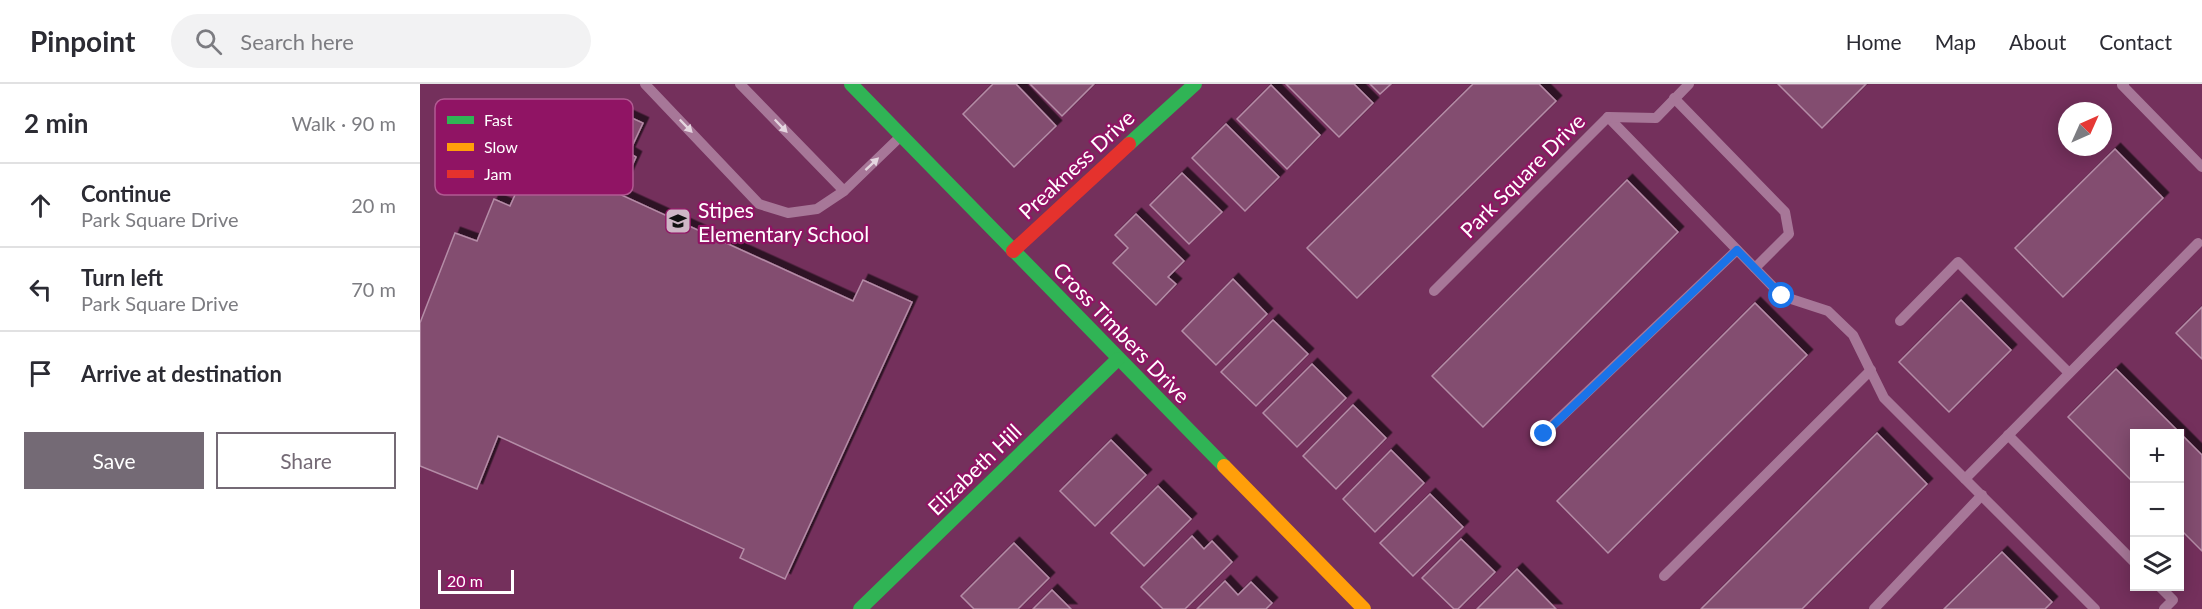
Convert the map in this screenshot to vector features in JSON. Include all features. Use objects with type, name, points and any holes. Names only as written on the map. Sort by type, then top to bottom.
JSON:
[{"type":"street","name":"Cross Timbers Drive","points":[[851,84],[1364,609]]},
{"type":"street","name":"Preakness Drive","points":[[1013,251],[1195,84]]},
{"type":"street","name":"Elizabeth Hill","points":[[860,609],[1118,358]]},
{"type":"lane","points":[[645,84],[759,204],[788,213],[817,209],[844,190],[901,136]]},
{"type":"lane","points":[[740,84],[844,190]]},
{"type":"lane","points":[[1608,117],[1656,118],[1689,84]]},
{"type":"lane","points":[[2124,84],[2122,85],[2202,167]]},
{"type":"lane","points":[[1674,99],[1785,212],[1789,234],[1755,268]]},
{"type":"lane","name":"Park Square Drive","points":[[1434,291],[1608,117],[1782,296],[1828,311],[1853,335],[1884,398],[2095,609]]},
{"type":"lane","points":[[1965,479],[2198,243]]},
{"type":"lane","points":[[1544,434],[1737,250]]},
{"type":"lane","points":[[1900,321],[1958,262],[2069,373]]},
{"type":"lane","points":[[1664,576],[1871,370]]},
{"type":"lane","points":[[2008,435],[2130,558]]},
{"type":"lane","points":[[1874,609],[1982,495]]},
{"type":"lane","points":[[2164,591],[2173,600],[2164,609]]},
{"type":"building","points":[[993,84],[1016,84],[1056,126],[1014,167],[963,114]]},
{"type":"building","points":[[1030,84],[1094,84],[1062,116]]},
{"type":"building","points":[[1286,84],[1354,84],[1373,103],[1339,137]]},
{"type":"building","points":[[1370,84],[1391,84],[1380,94]]},
{"type":"building","points":[[1473,84],[1539,84],[1556,101],[1357,298],[1307,248]]},
{"type":"building","points":[[1778,84],[1866,84],[1822,128]]},
{"type":"building","points":[[1271,85],[1320,135],[1287,169],[1237,119]]},
{"type":"building","points":[[633,118],[643,123],[633,144]]},
{"type":"building","points":[[1226,124],[1279,177],[1245,211],[1192,158]]},
{"type":"building","points":[[2115,149],[2163,198],[2063,297],[2015,248],[2108,156],[2112,156]]},
{"type":"building","points":[[1182,173],[1222,212],[1189,244],[1150,205]]},
{"type":"building","points":[[1627,180],[1678,232],[1483,427],[1432,376]]},
{"type":"building","points":[[515,195],[621,195],[853,301],[863,280],[912,302],[785,579],[740,558],[744,549],[498,436],[477,489],[420,466],[420,323],[455,233],[477,241],[494,199],[510,206]]},
{"type":"building","points":[[1136,214],[1184,261],[1168,277],[1176,284],[1156,305],[1113,263],[1128,248],[1115,235]]},
{"type":"building","points":[[1233,279],[1267,314],[1216,365],[1182,331]]},
{"type":"building","points":[[1961,300],[2011,350],[1949,412],[1899,362]]},
{"type":"building","points":[[1755,303],[1807,355],[1608,553],[1557,501]]},
{"type":"building","points":[[2202,307],[2202,359],[2176,333]]},
{"type":"building","points":[[1273,320],[1308,354],[1256,406],[1221,372]]},
{"type":"building","points":[[1312,364],[1346,398],[1297,447],[1263,413]]},
{"type":"building","points":[[2116,369],[2176,429],[2130,429],[2130,479],[2068,417]]},
{"type":"building","points":[[1353,405],[1386,438],[1336,489],[1303,456]]},
{"type":"building","points":[[1877,433],[1927,484],[1802,609],[1701,609]]},
{"type":"building","points":[[2184,437],[2202,455],[2202,551],[2184,533]]},
{"type":"building","points":[[1111,440],[1146,475],[1095,526],[1060,491]]},
{"type":"building","points":[[1391,450],[1424,483],[1375,532],[1343,499]]},
{"type":"building","points":[[1158,486],[1191,519],[1144,566],[1111,533]]},
{"type":"building","points":[[1430,494],[1463,527],[1413,576],[1380,543]]},
{"type":"building","points":[[1192,536],[1204,549],[1212,541],[1232,562],[1185,609],[1163,609],[1141,587]]},
{"type":"building","points":[[1461,539],[1495,572],[1458,609],[1454,609],[1422,578]]},
{"type":"building","points":[[1014,543],[1049,578],[1018,609],[974,609],[961,596]]},
{"type":"building","points":[[2002,552],[2052,602],[2045,609],[1944,609]]},
{"type":"building","points":[[1517,569],[1556,609],[1477,609]]},
{"type":"building","points":[[1225,581],[1238,595],[1251,582],[1272,603],[1266,609],[1197,609]]},
{"type":"building","points":[[1052,590],[1071,609],[1033,609]]},
{"type":"traffic: fast","points":[[851,84],[1224,466]]},
{"type":"traffic: fast","points":[[1129,144],[1195,84]]},
{"type":"traffic: fast","points":[[860,609],[1118,359]]},
{"type":"traffic: slow","points":[[1224,466],[1364,609]]},
{"type":"traffic: jam","points":[[1013,251],[1129,144]]},
{"type":"place","name":"Stipes Elementary School","points":[[678,221]]},
{"type":"route","points":[[1544,434],[1737,250],[1782,296]]}]
